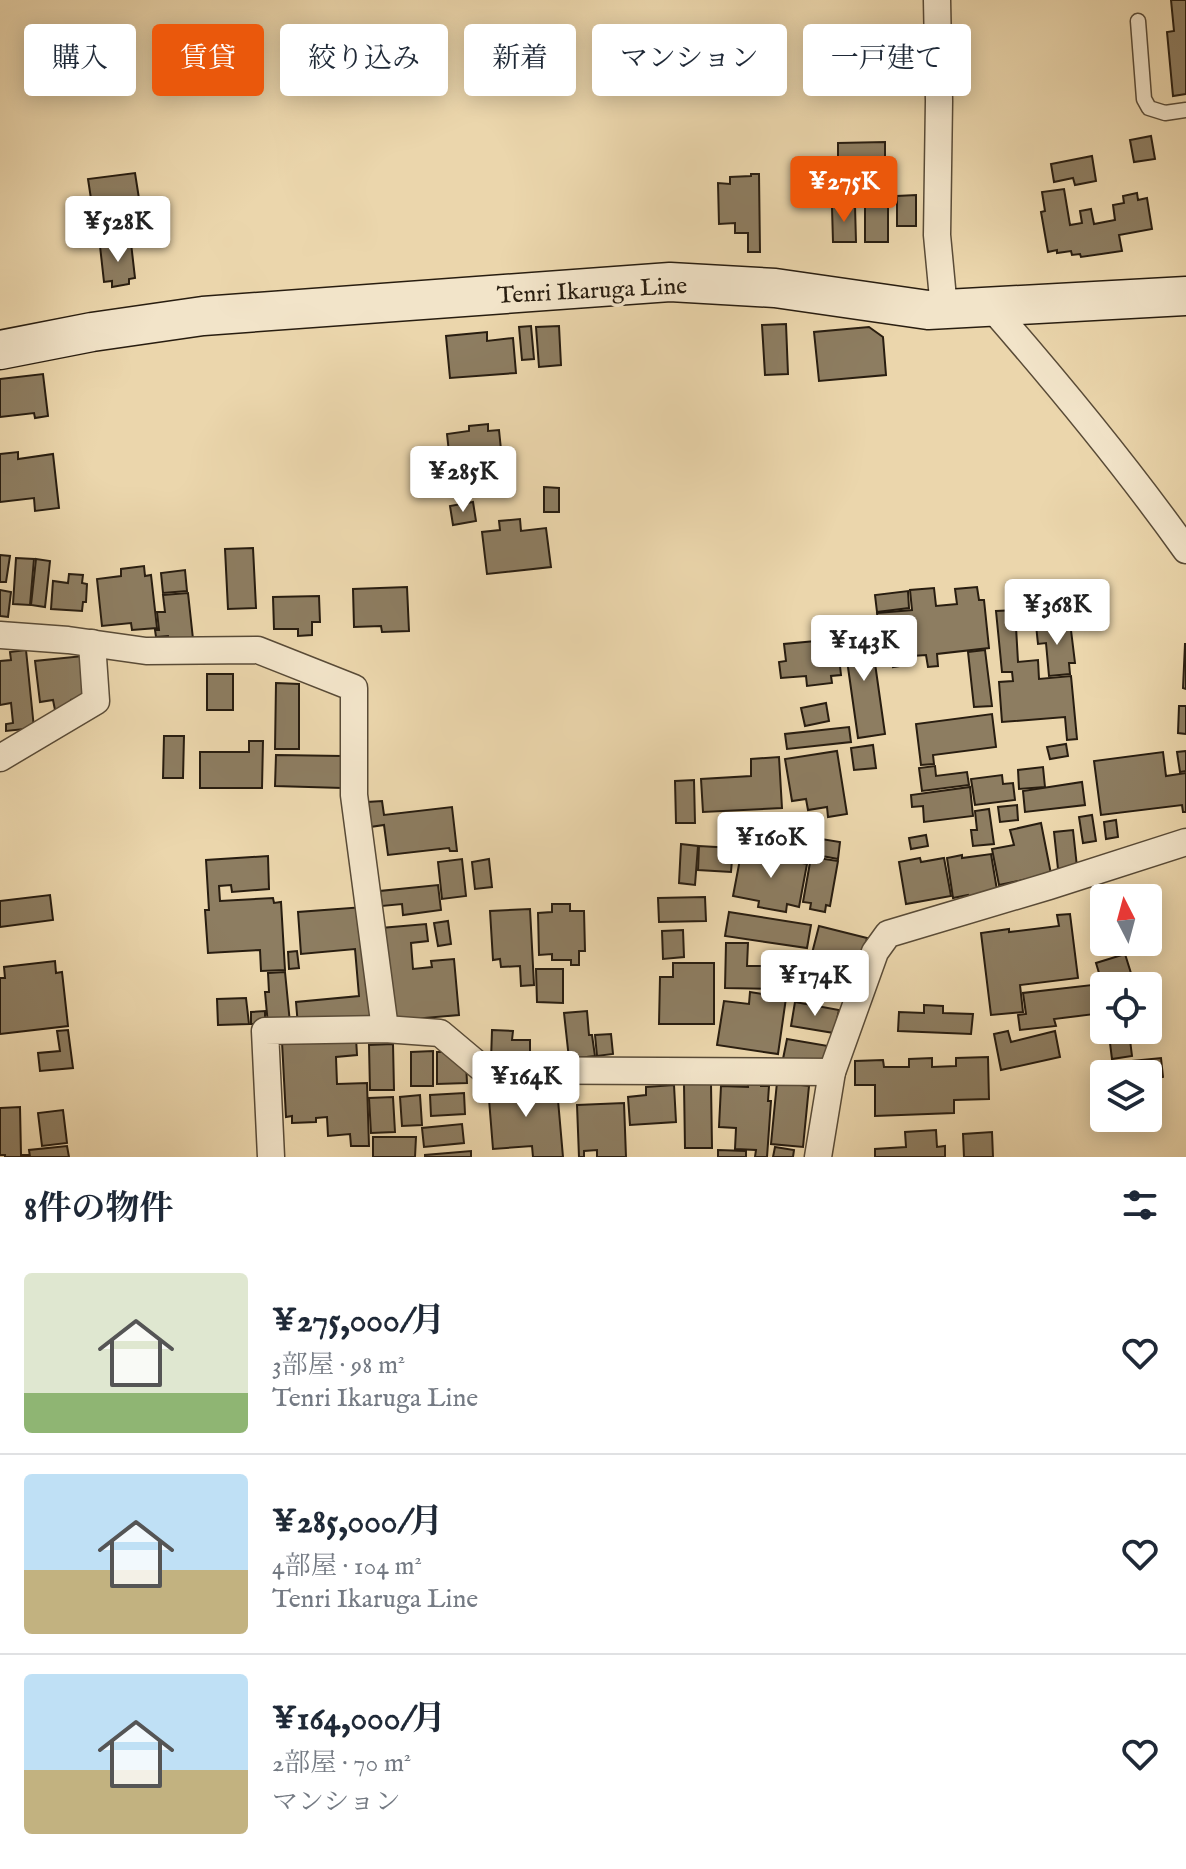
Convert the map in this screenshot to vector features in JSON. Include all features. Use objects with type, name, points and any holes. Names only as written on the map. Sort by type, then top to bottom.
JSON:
[{"type":"main road","name":"Tenri Ikaruga Line","points":[[0,350],[92,332],[203,316],[670,282],[775,288],[928,310],[1186,296]]},
{"type":"street","points":[[937,0],[937,235],[944,309]]},
{"type":"street","points":[[992,308],[1153,503],[1186,550]]},
{"type":"street","points":[[0,635],[146,651],[258,650],[354,688],[354,795],[385,1029]]},
{"type":"street","points":[[0,758],[96,701],[92,643]]},
{"type":"street","points":[[818,1157],[832,1072],[875,952],[888,934],[1186,842]]},
{"type":"street","points":[[271,1157],[265,1031],[385,1029],[440,1033],[484,1070],[832,1072]]},
{"type":"lane","points":[[1138,21],[1144,99],[1149,108],[1165,113],[1186,110]]},
{"type":"building","points":[[1171,0],[1186,0],[1186,94],[1173,96],[1167,32],[1174,31]]},
{"type":"building","points":[[1151,136],[1155,159],[1134,162],[1130,140]]},
{"type":"building","points":[[885,142],[885,161],[838,162],[838,143]]},
{"type":"building","points":[[1092,156],[1096,181],[1075,185],[1073,178],[1054,182],[1051,164]]},
{"type":"building","points":[[887,172],[888,190],[837,191],[837,173]]},
{"type":"building","points":[[135,173],[140,205],[93,212],[88,179]]},
{"type":"building","points":[[759,174],[760,252],[748,252],[748,233],[735,233],[735,223],[719,224],[718,183],[730,184],[730,177]]},
{"type":"building","points":[[1064,189],[1070,225],[1082,223],[1080,211],[1091,209],[1094,224],[1115,220],[1113,205],[1124,203],[1123,196],[1137,193],[1138,200],[1147,198],[1152,229],[1119,235],[1122,251],[1081,257],[1080,254],[1072,255],[1071,251],[1048,252],[1041,212],[1045,211],[1042,192]]},
{"type":"building","points":[[916,195],[916,226],[897,226],[897,196]]},
{"type":"building","points":[[855,206],[856,242],[833,242],[832,207]]},
{"type":"building","points":[[865,207],[888,207],[888,242],[865,242]]},
{"type":"building","points":[[143,208],[146,229],[118,234],[114,213]]},
{"type":"building","points":[[131,243],[135,278],[129,279],[129,284],[112,287],[112,281],[104,282],[100,246]]},
{"type":"building","points":[[786,324],[788,374],[765,375],[762,325]]},
{"type":"building","points":[[531,326],[534,359],[522,360],[519,327]]},
{"type":"building","points":[[559,326],[561,365],[539,367],[536,327]]},
{"type":"building","points":[[869,327],[883,337],[886,375],[819,381],[814,332]]},
{"type":"building","points":[[487,332],[487,341],[513,338],[516,373],[450,378],[446,336]]},
{"type":"building","points":[[43,374],[48,416],[35,418],[34,413],[0,417],[0,379]]},
{"type":"building","points":[[488,424],[488,431],[499,430],[503,469],[471,472],[473,487],[453,489],[447,434],[469,431],[469,426]]},
{"type":"building","points":[[18,452],[18,459],[53,454],[59,508],[35,511],[34,498],[0,502],[0,454]]},
{"type":"building","points":[[544,487],[559,488],[559,512],[544,512]]},
{"type":"building","points":[[473,502],[476,521],[453,525],[450,506]]},
{"type":"building","points":[[520,519],[521,531],[546,528],[551,567],[487,574],[482,532],[500,530],[499,521]]},
{"type":"building","points":[[253,548],[256,608],[228,609],[225,549]]},
{"type":"building","points":[[0,555],[10,556],[6,582],[0,582]]},
{"type":"building","points":[[16,558],[34,559],[30,605],[13,604]]},
{"type":"building","points":[[36,559],[50,561],[45,607],[31,605]]},
{"type":"building","points":[[144,566],[145,576],[151,575],[157,628],[132,630],[131,623],[102,626],[97,579],[121,576],[121,569]]},
{"type":"building","points":[[185,570],[187,591],[163,593],[161,573]]},
{"type":"building","points":[[69,574],[83,575],[82,583],[87,584],[82,611],[51,609],[53,581],[68,583]]},
{"type":"building","points":[[407,587],[409,631],[382,632],[381,626],[354,627],[353,589]]},
{"type":"building","points":[[977,587],[979,600],[984,600],[989,648],[937,654],[938,666],[928,667],[926,655],[912,656],[913,664],[893,667],[892,659],[882,660],[877,613],[912,610],[910,590],[934,588],[936,606],[957,604],[955,589]]},
{"type":"building","points":[[0,590],[11,592],[8,617],[0,616]]},
{"type":"building","points":[[908,591],[909,608],[877,612],[875,595]]},
{"type":"building","points":[[188,593],[193,639],[169,642],[168,636],[156,637],[155,630],[159,630],[157,612],[165,612],[163,595]]},
{"type":"building","points":[[319,596],[320,622],[312,622],[312,635],[298,636],[298,629],[274,629],[273,597]]},
{"type":"building","points":[[1017,610],[1018,662],[1038,660],[1039,679],[1071,676],[1077,739],[1067,740],[1065,717],[1002,722],[999,682],[1013,681],[1012,672],[1002,672],[996,611]]},
{"type":"building","points":[[1070,622],[1075,663],[1069,663],[1070,674],[1049,676],[1046,643],[1038,644],[1036,625]]},
{"type":"building","points":[[870,628],[885,734],[858,738],[843,632]]},
{"type":"building","points":[[837,639],[841,675],[831,676],[832,683],[807,686],[806,676],[781,678],[779,662],[786,661],[784,644]]},
{"type":"building","points":[[1186,644],[1186,689],[1183,688]]},
{"type":"building","points":[[26,650],[34,728],[6,731],[6,724],[13,723],[11,703],[0,705],[0,661],[11,660],[10,652]]},
{"type":"building","points":[[985,650],[992,706],[974,707],[968,652]]},
{"type":"building","points":[[83,656],[88,698],[71,700],[72,708],[55,710],[53,700],[40,702],[35,661]]},
{"type":"building","points":[[207,674],[233,674],[233,710],[207,710]]},
{"type":"building","points":[[276,683],[299,684],[299,749],[275,749]]},
{"type":"building","points":[[826,703],[829,721],[805,726],[801,708]]},
{"type":"building","points":[[1179,706],[1186,706],[1186,734],[1178,733]]},
{"type":"building","points":[[992,714],[996,747],[933,755],[934,764],[921,765],[916,724]]},
{"type":"building","points":[[849,727],[851,742],[787,749],[785,734]]},
{"type":"building","points":[[164,736],[184,736],[183,778],[163,778]]},
{"type":"building","points":[[249,741],[263,741],[262,788],[200,788],[200,752],[249,752]]},
{"type":"building","points":[[1066,744],[1068,756],[1050,759],[1047,747]]},
{"type":"building","points":[[873,745],[876,768],[854,770],[851,748]]},
{"type":"building","points":[[837,751],[847,814],[828,817],[827,807],[808,810],[806,799],[792,801],[785,759]]},
{"type":"building","points":[[1186,751],[1186,771],[1180,772],[1177,752]]},
{"type":"building","points":[[1163,752],[1166,776],[1186,773],[1186,812],[1183,812],[1182,805],[1101,815],[1094,761]]},
{"type":"building","points":[[276,755],[342,756],[342,788],[275,786]]},
{"type":"building","points":[[779,757],[782,808],[703,812],[701,779],[751,776],[751,759]]},
{"type":"building","points":[[935,766],[936,776],[967,772],[969,785],[922,791],[919,768]]},
{"type":"building","points":[[1043,767],[1045,787],[1019,789],[1018,770]]},
{"type":"building","points":[[1002,775],[1003,784],[1013,783],[1015,800],[975,805],[971,779]]},
{"type":"building","points":[[694,780],[695,823],[676,823],[675,781]]},
{"type":"building","points":[[1082,782],[1085,805],[1025,812],[1023,791]]},
{"type":"building","points":[[970,787],[973,816],[924,822],[923,806],[912,807],[911,795]]},
{"type":"building","points":[[382,801],[384,815],[452,807],[457,851],[450,851],[449,848],[388,855],[384,825],[370,827],[367,802]]},
{"type":"building","points":[[1017,805],[1018,820],[1000,822],[998,807]]},
{"type":"building","points":[[989,809],[994,844],[973,846],[971,830],[977,830],[975,811]]},
{"type":"building","points":[[762,813],[762,844],[746,844],[745,814]]},
{"type":"building","points":[[1092,815],[1096,841],[1083,843],[1079,817]]},
{"type":"building","points":[[1116,820],[1118,837],[1106,839],[1104,822]]},
{"type":"building","points":[[1041,823],[1051,874],[999,885],[992,849],[1014,845],[1010,830]]},
{"type":"building","points":[[1073,830],[1077,867],[1058,869],[1054,832]]},
{"type":"building","points":[[926,835],[928,846],[911,849],[909,838]]},
{"type":"building","points":[[809,837],[840,842],[838,859],[806,853]]},
{"type":"building","points":[[681,844],[698,846],[695,885],[679,883]]},
{"type":"building","points":[[699,846],[733,848],[731,872],[698,870]]},
{"type":"building","points":[[771,850],[793,853],[792,861],[807,864],[799,907],[787,904],[786,912],[758,907],[759,901],[733,896],[741,854],[770,859]]},
{"type":"building","points":[[991,854],[997,890],[969,899],[968,895],[953,898],[947,858]]},
{"type":"building","points":[[268,856],[269,889],[232,892],[231,885],[219,886],[220,901],[273,898],[274,903],[281,902],[285,970],[261,971],[260,950],[208,953],[206,860]]},
{"type":"building","points":[[811,857],[838,861],[830,906],[826,905],[825,912],[810,909],[811,903],[803,902]]},
{"type":"building","points":[[920,858],[921,862],[944,858],[951,896],[906,904],[899,862]]},
{"type":"building","points":[[462,859],[466,896],[442,899],[438,862]]},
{"type":"building","points":[[489,859],[492,887],[475,889],[472,862]]},
{"type":"building","points":[[438,885],[441,910],[403,915],[402,904],[382,906],[380,891]]},
{"type":"building","points":[[50,895],[53,920],[0,927],[0,901]]},
{"type":"building","points":[[705,897],[706,921],[659,922],[658,898]]},
{"type":"building","points":[[552,904],[570,904],[570,911],[584,911],[585,951],[579,951],[579,965],[571,965],[571,960],[552,960],[552,954],[539,955],[538,913],[552,912]]},
{"type":"building","points":[[364,907],[374,1020],[298,1026],[296,1002],[359,996],[355,949],[301,954],[298,912]]},
{"type":"building","points":[[530,909],[534,985],[521,986],[520,966],[501,967],[500,959],[493,960],[490,911]]},
{"type":"building","points":[[729,912],[811,925],[807,948],[725,936]]},
{"type":"building","points":[[1070,914],[1078,978],[1020,985],[1023,1012],[991,1015],[981,933],[1059,926],[1057,915]]},
{"type":"building","points":[[448,921],[451,944],[438,946],[434,923]]},
{"type":"building","points":[[426,924],[428,941],[411,943],[413,969],[432,967],[431,961],[454,959],[459,1015],[390,1021],[381,928]]},
{"type":"building","points":[[819,926],[867,938],[859,975],[852,973],[847,997],[793,983],[798,963],[809,965]]},
{"type":"building","points":[[683,930],[684,957],[663,959],[662,931]]},
{"type":"building","points":[[726,943],[748,943],[747,966],[776,966],[775,989],[725,988]]},
{"type":"building","points":[[297,951],[299,968],[289,969],[288,952]]},
{"type":"building","points":[[1126,956],[1131,972],[1099,972],[1096,963]]},
{"type":"building","points":[[55,961],[56,973],[62,972],[68,1026],[0,1034],[0,978],[5,978],[4,967]]},
{"type":"building","points":[[673,963],[714,963],[714,1024],[659,1024],[660,977],[673,977]]},
{"type":"building","points":[[536,969],[563,969],[563,1003],[537,1002]]},
{"type":"building","points":[[285,972],[290,1023],[268,1025],[265,992],[269,992],[268,973]]},
{"type":"building","points":[[1090,985],[1090,1015],[1054,1019],[1056,1026],[1020,1030],[1018,1015],[1026,1014],[1023,993]]},
{"type":"building","points":[[750,992],[786,998],[778,1054],[717,1045],[724,1001],[749,1004]]},
{"type":"building","points":[[246,998],[249,1024],[218,1025],[217,999]]},
{"type":"building","points":[[795,1002],[839,1010],[834,1033],[791,1026]]},
{"type":"building","points":[[924,1005],[943,1006],[943,1013],[973,1014],[971,1034],[898,1031],[899,1012],[924,1013]]},
{"type":"building","points":[[265,1011],[265,1024],[251,1024],[251,1012]]},
{"type":"building","points":[[587,1011],[595,1056],[569,1059],[564,1013]]},
{"type":"building","points":[[68,1030],[73,1068],[40,1071],[38,1053],[60,1051],[57,1031]]},
{"type":"building","points":[[492,1030],[513,1031],[512,1040],[530,1040],[530,1061],[491,1061]]},
{"type":"building","points":[[1008,1031],[1011,1042],[1055,1031],[1060,1057],[1001,1070],[994,1034]]},
{"type":"building","points":[[611,1034],[613,1054],[597,1056],[595,1035]]},
{"type":"building","points":[[356,1038],[357,1055],[336,1057],[337,1084],[367,1083],[369,1146],[351,1146],[350,1134],[328,1136],[327,1117],[316,1118],[316,1122],[292,1123],[292,1116],[286,1117],[282,1042]]},
{"type":"building","points":[[787,1039],[828,1046],[824,1065],[783,1059]]},
{"type":"building","points":[[393,1044],[394,1090],[370,1090],[369,1045]]},
{"type":"building","points":[[1110,1044],[1130,1044],[1132,1056],[1112,1059]]},
{"type":"building","points":[[433,1051],[433,1086],[411,1086],[411,1052]]},
{"type":"building","points":[[437,1052],[456,1052],[466,1062],[467,1083],[437,1084]]},
{"type":"building","points":[[988,1057],[989,1099],[954,1100],[954,1113],[875,1116],[875,1085],[855,1085],[855,1061],[883,1060],[884,1067],[909,1067],[909,1059],[932,1058],[932,1067],[956,1066],[956,1058]]},
{"type":"building","points":[[748,1081],[769,1086],[768,1101],[771,1101],[767,1157],[755,1157],[756,1150],[735,1149],[736,1128],[719,1127],[721,1086],[748,1087]]},
{"type":"building","points":[[546,1082],[547,1101],[558,1100],[563,1157],[533,1157],[532,1146],[493,1149],[488,1087]]},
{"type":"building","points":[[777,1082],[809,1086],[803,1147],[771,1144]]},
{"type":"building","points":[[684,1084],[711,1084],[712,1148],[685,1148]]},
{"type":"building","points":[[674,1085],[676,1122],[630,1125],[628,1097],[646,1095],[646,1087]]},
{"type":"building","points":[[464,1093],[465,1114],[431,1116],[430,1095]]},
{"type":"building","points":[[420,1095],[422,1125],[402,1126],[400,1097]]},
{"type":"building","points":[[393,1097],[395,1132],[371,1133],[369,1098]]},
{"type":"building","points":[[624,1103],[626,1157],[597,1157],[597,1150],[584,1151],[584,1157],[579,1157],[577,1105]]},
{"type":"building","points":[[20,1107],[21,1155],[28,1157],[5,1157],[0,1155],[0,1108]]},
{"type":"building","points":[[63,1110],[67,1143],[42,1146],[38,1113]]},
{"type":"building","points":[[462,1124],[464,1143],[424,1147],[422,1128]]},
{"type":"building","points":[[936,1130],[937,1147],[945,1146],[945,1157],[875,1157],[875,1149],[906,1147],[905,1132]]},
{"type":"building","points":[[992,1132],[993,1157],[964,1157],[963,1134]]},
{"type":"building","points":[[373,1137],[416,1137],[415,1157],[373,1157]]},
{"type":"building","points":[[67,1146],[69,1157],[30,1157],[29,1150]]},
{"type":"building","points":[[775,1147],[794,1150],[793,1157],[773,1157]]},
{"type":"building","points":[[718,1150],[746,1151],[746,1157],[718,1157]]},
{"type":"building","points":[[471,1151],[471,1157],[425,1157],[425,1155]]}]
